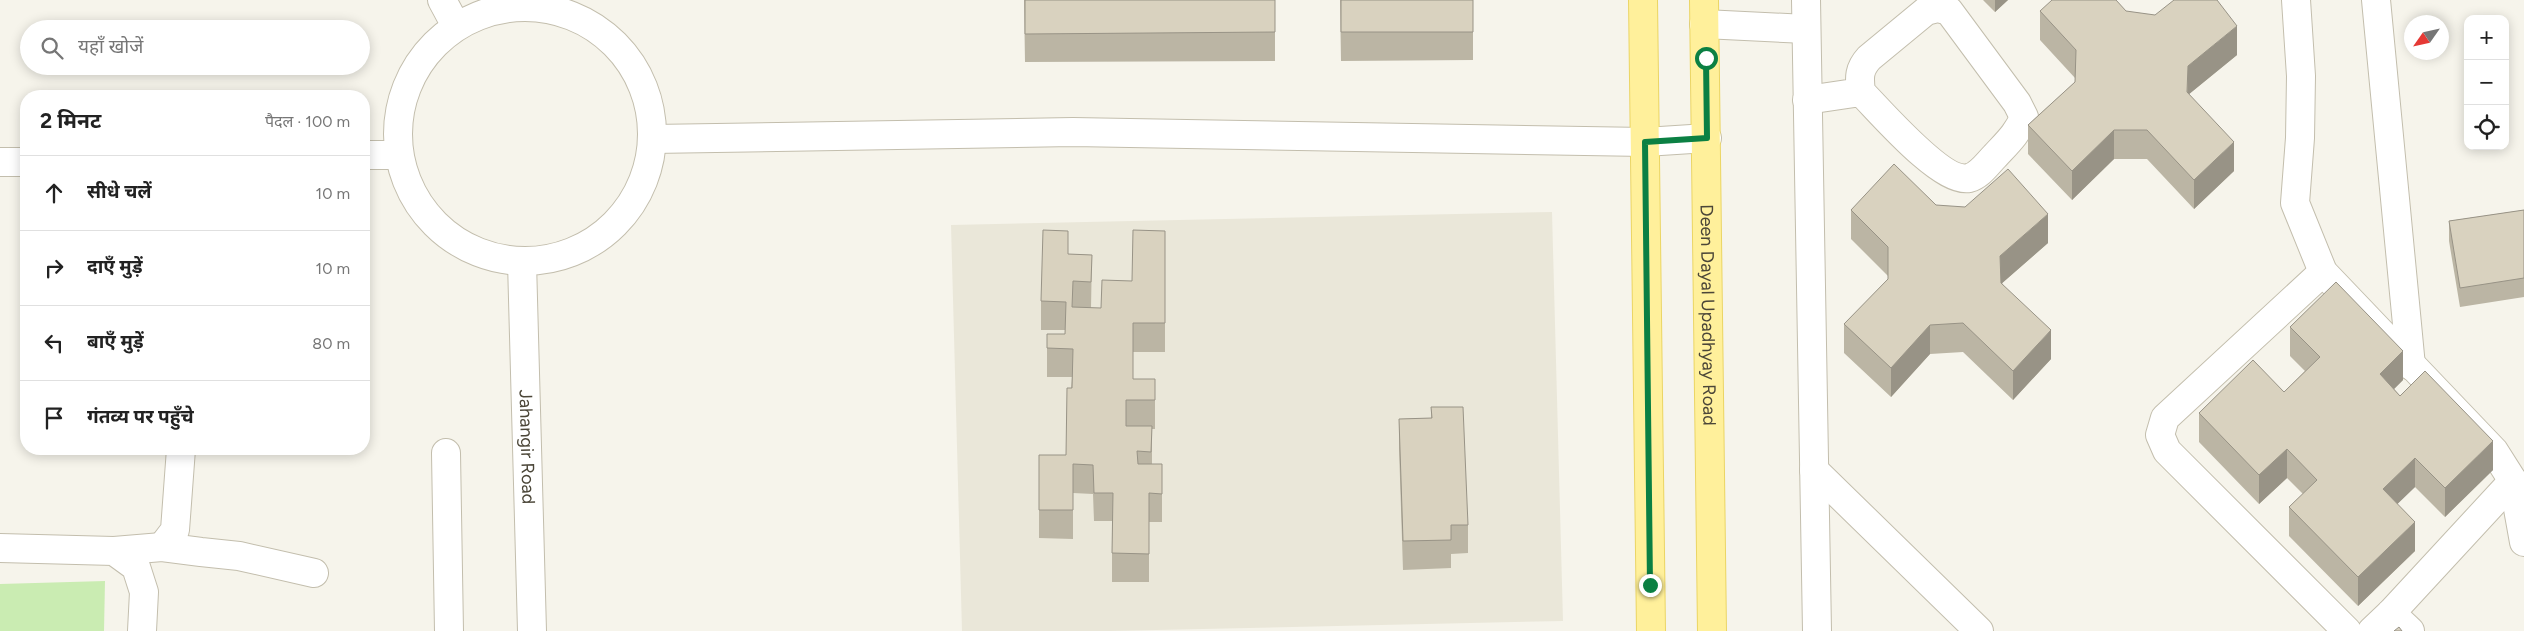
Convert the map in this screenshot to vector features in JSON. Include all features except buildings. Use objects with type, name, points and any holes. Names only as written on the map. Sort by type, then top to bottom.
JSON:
[{"type":"main road","points":[[1643,0],[1651,631]]},
{"type":"main road","name":"Deen Dayal Upadhyay Road","points":[[1704,12],[1712,631]]},
{"type":"street","points":[[442,0],[456,26]]},
{"type":"street","points":[[1806,0],[1817,631]]},
{"type":"street","points":[[2296,0],[2301,76],[2296,203],[2324,272],[2411,366],[2494,450],[2513,481],[2524,542]]},
{"type":"street","points":[[2376,0],[2411,366]]},
{"type":"street","points":[[542,8],[565,13],[604,34],[633,68],[648,101],[652,139],[643,183],[625,214],[592,243],[551,260],[522,262],[478,254],[446,234],[416,201],[399,155],[399,110],[415,68],[456,26],[498,9],[542,8]]},
{"type":"street","points":[[1938,8],[1949,11],[2017,103],[2024,117],[2020,130],[1978,173],[1968,178],[1954,176],[1912,146],[1861,92],[1859,78],[1861,66],[1926,11],[1938,8]]},
{"type":"street","points":[[1704,12],[1806,29]]},
{"type":"street","points":[[1807,100],[1861,92]]},
{"type":"street","points":[[652,139],[1073,132],[1645,142],[1707,138]]},
{"type":"street","points":[[370,155],[399,155]]},
{"type":"street","points":[[0,162],[20,162]]},
{"type":"street","name":"Jahangir Road","points":[[522,262],[532,631]]},
{"type":"street","points":[[2324,272],[2165,418],[2160,435],[2167,451],[2347,631]]},
{"type":"street","points":[[446,453],[449,631]]},
{"type":"street","points":[[162,547],[175,530],[181,455]]},
{"type":"street","points":[[1814,470],[1979,631]]},
{"type":"street","points":[[2391,625],[2513,481]]},
{"type":"street","points":[[0,548],[114,551],[162,547],[239,556],[314,573]]},
{"type":"street","points":[[114,551],[136,567],[144,592],[142,631]]},
{"type":"shaded area","points":[[1552,212],[1563,621],[1110,631],[962,631],[951,225]]},
{"type":"green space","points":[[105,581],[104,631],[0,631],[0,584]]},
{"type":"route","points":[[1650,585],[1645,142],[1707,138],[1706,58]]}]
